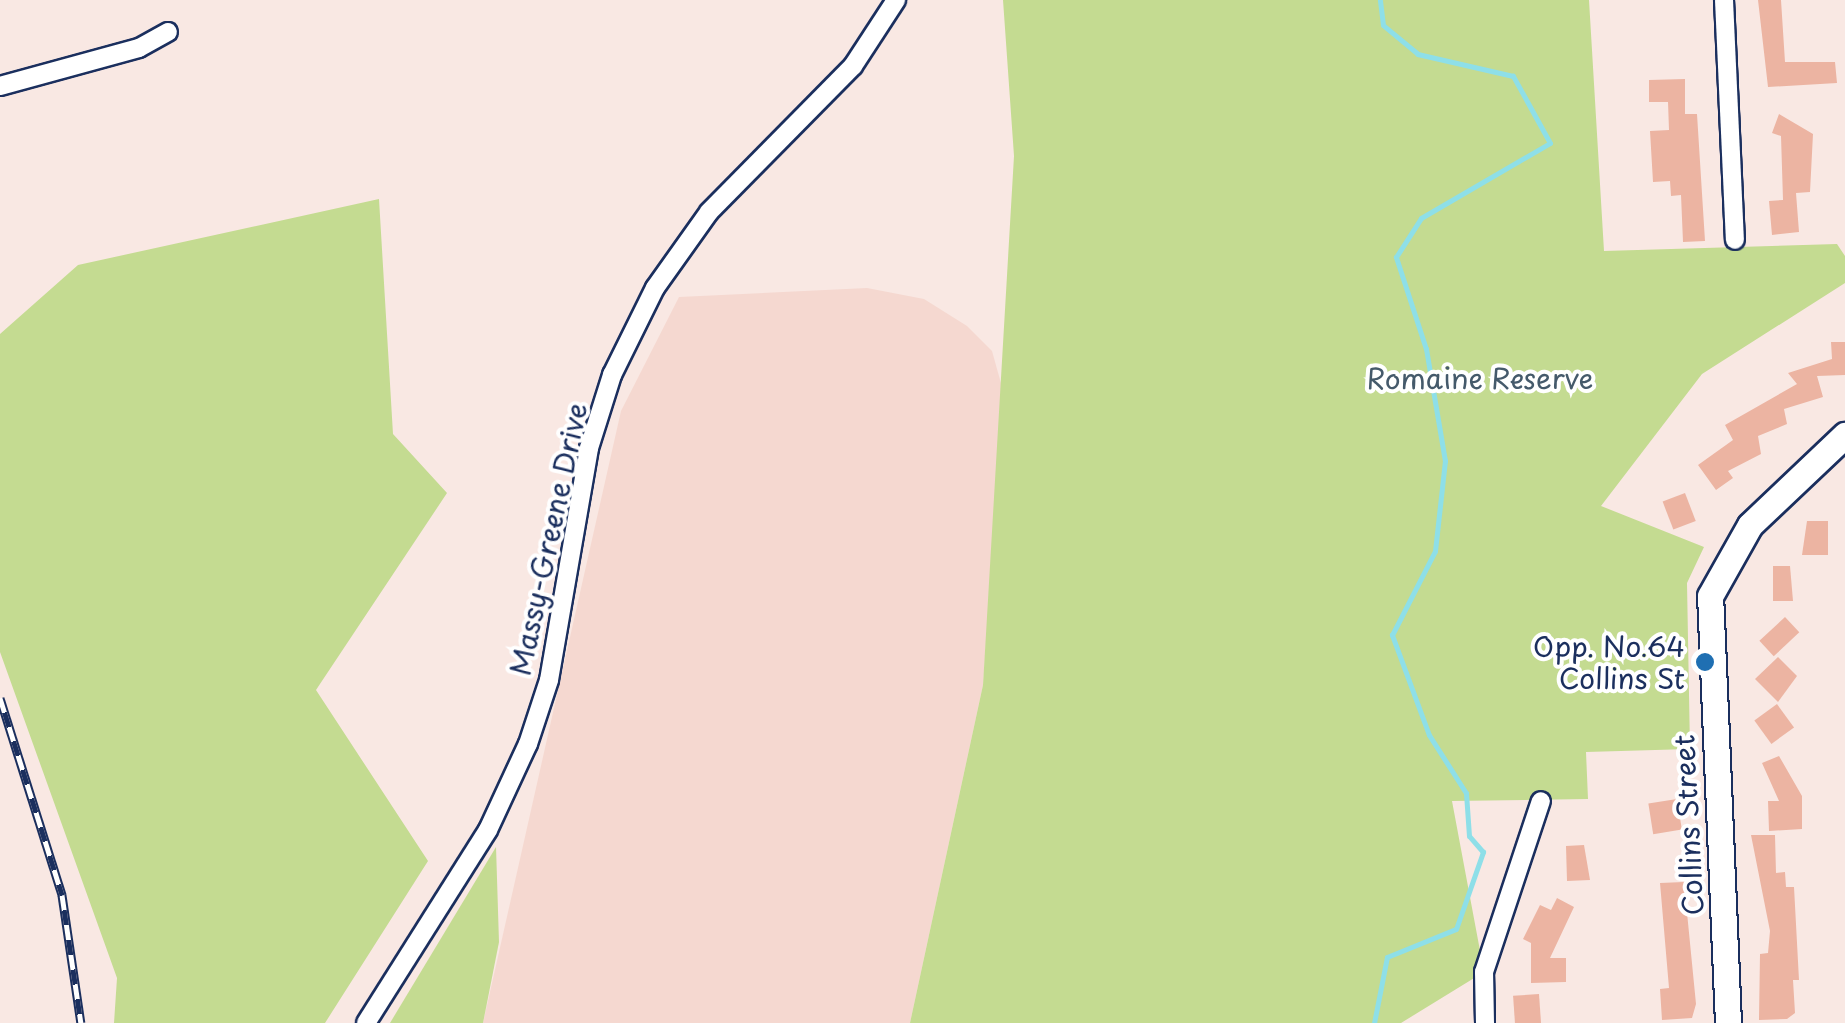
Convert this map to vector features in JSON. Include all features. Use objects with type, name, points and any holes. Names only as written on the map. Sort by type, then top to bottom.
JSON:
[{"type":"street","name":"Massy-Greene Drive","points":[[366,1023],[488,830],[528,744],[549,680],[589,448],[612,375],[655,288],[709,212],[853,66],[896,0]]},
{"type":"street","points":[[1724,0],[1735,240]]},
{"type":"street","points":[[0,86],[139,48],[168,32]]},
{"type":"street","name":"Collins Street","points":[[1728,1023],[1710,596],[1750,526],[1845,435]]},
{"type":"street","points":[[1485,1023],[1484,972],[1541,801]]},
{"type":"shaded area","points":[[867,288],[924,299],[967,326],[992,351],[1004,394],[983,685],[910,1023],[483,1023],[621,411],[679,297]]},
{"type":"green space","name":"Romaine Reserve","points":[[1003,0],[1589,0],[1604,251],[1837,244],[1845,256],[1845,283],[1702,374],[1601,506],[1704,547],[1687,583],[1690,749],[1586,752],[1588,799],[1452,801],[1484,972],[1401,1023],[910,1023],[983,685],[1014,156]]},
{"type":"green space","points":[[379,199],[393,434],[447,493],[316,690],[428,861],[325,1023],[114,1023],[117,978],[0,652],[0,334],[78,265]]},
{"type":"green space","points":[[496,847],[499,942],[483,1023],[390,1023]]},
{"type":"building","points":[[1758,0],[1781,0],[1785,62],[1835,62],[1837,83],[1768,87]]},
{"type":"building","points":[[1685,79],[1685,114],[1697,114],[1705,241],[1683,242],[1681,195],[1671,196],[1670,181],[1653,182],[1650,131],[1669,130],[1668,102],[1649,102],[1649,80]]},
{"type":"building","points":[[1779,114],[1813,134],[1810,192],[1796,193],[1799,232],[1772,235],[1769,201],[1783,200],[1781,136],[1772,133]]},
{"type":"building","points":[[1831,342],[1845,342],[1845,375],[1817,376],[1823,397],[1784,409],[1787,424],[1758,436],[1761,454],[1728,471],[1733,478],[1716,490],[1698,465],[1733,440],[1725,425],[1797,384],[1788,373],[1832,359]]},
{"type":"building","points":[[1685,493],[1696,521],[1673,530],[1663,502]]},
{"type":"building","points":[[1807,521],[1828,521],[1828,555],[1802,555]]},
{"type":"building","points":[[1773,566],[1790,566],[1793,601],[1773,601]]},
{"type":"building","points":[[1785,617],[1799,632],[1774,656],[1759,641]]},
{"type":"building","points":[[1778,657],[1797,676],[1778,702],[1755,679]]},
{"type":"building","points":[[1777,704],[1794,727],[1771,744],[1754,720]]},
{"type":"building","points":[[1779,756],[1802,796],[1802,829],[1769,831],[1768,801],[1779,801],[1762,763]]},
{"type":"building","points":[[1677,799],[1682,830],[1653,834],[1648,804]]},
{"type":"building","points":[[1751,835],[1775,835],[1776,873],[1785,872],[1786,887],[1794,887],[1799,980],[1793,980],[1795,1013],[1787,1019],[1759,1020],[1760,954],[1768,953],[1770,931]]},
{"type":"building","points":[[1584,845],[1590,880],[1567,881],[1566,846]]},
{"type":"building","points":[[1684,882],[1696,1004],[1692,1018],[1662,1020],[1660,989],[1669,988],[1660,883]]},
{"type":"building","points":[[1557,898],[1574,907],[1550,958],[1566,958],[1566,982],[1531,983],[1531,943],[1523,939],[1540,905],[1551,910]]},
{"type":"building","points":[[1539,994],[1541,1023],[1515,1023],[1513,996]]},
{"type":"waterway","points":[[1374,1023],[1387,957],[1456,929],[1483,852],[1469,836],[1466,793],[1429,735],[1392,635],[1435,551],[1445,461],[1426,349],[1396,257],[1421,218],[1550,143],[1513,76],[1418,54],[1383,25],[1380,0]]},
{"type":"railway","points":[[0,698],[62,895],[81,1023]]},
{"type":"place","name":"Opp. No.64 Collins St","points":[[1705,662]]}]
